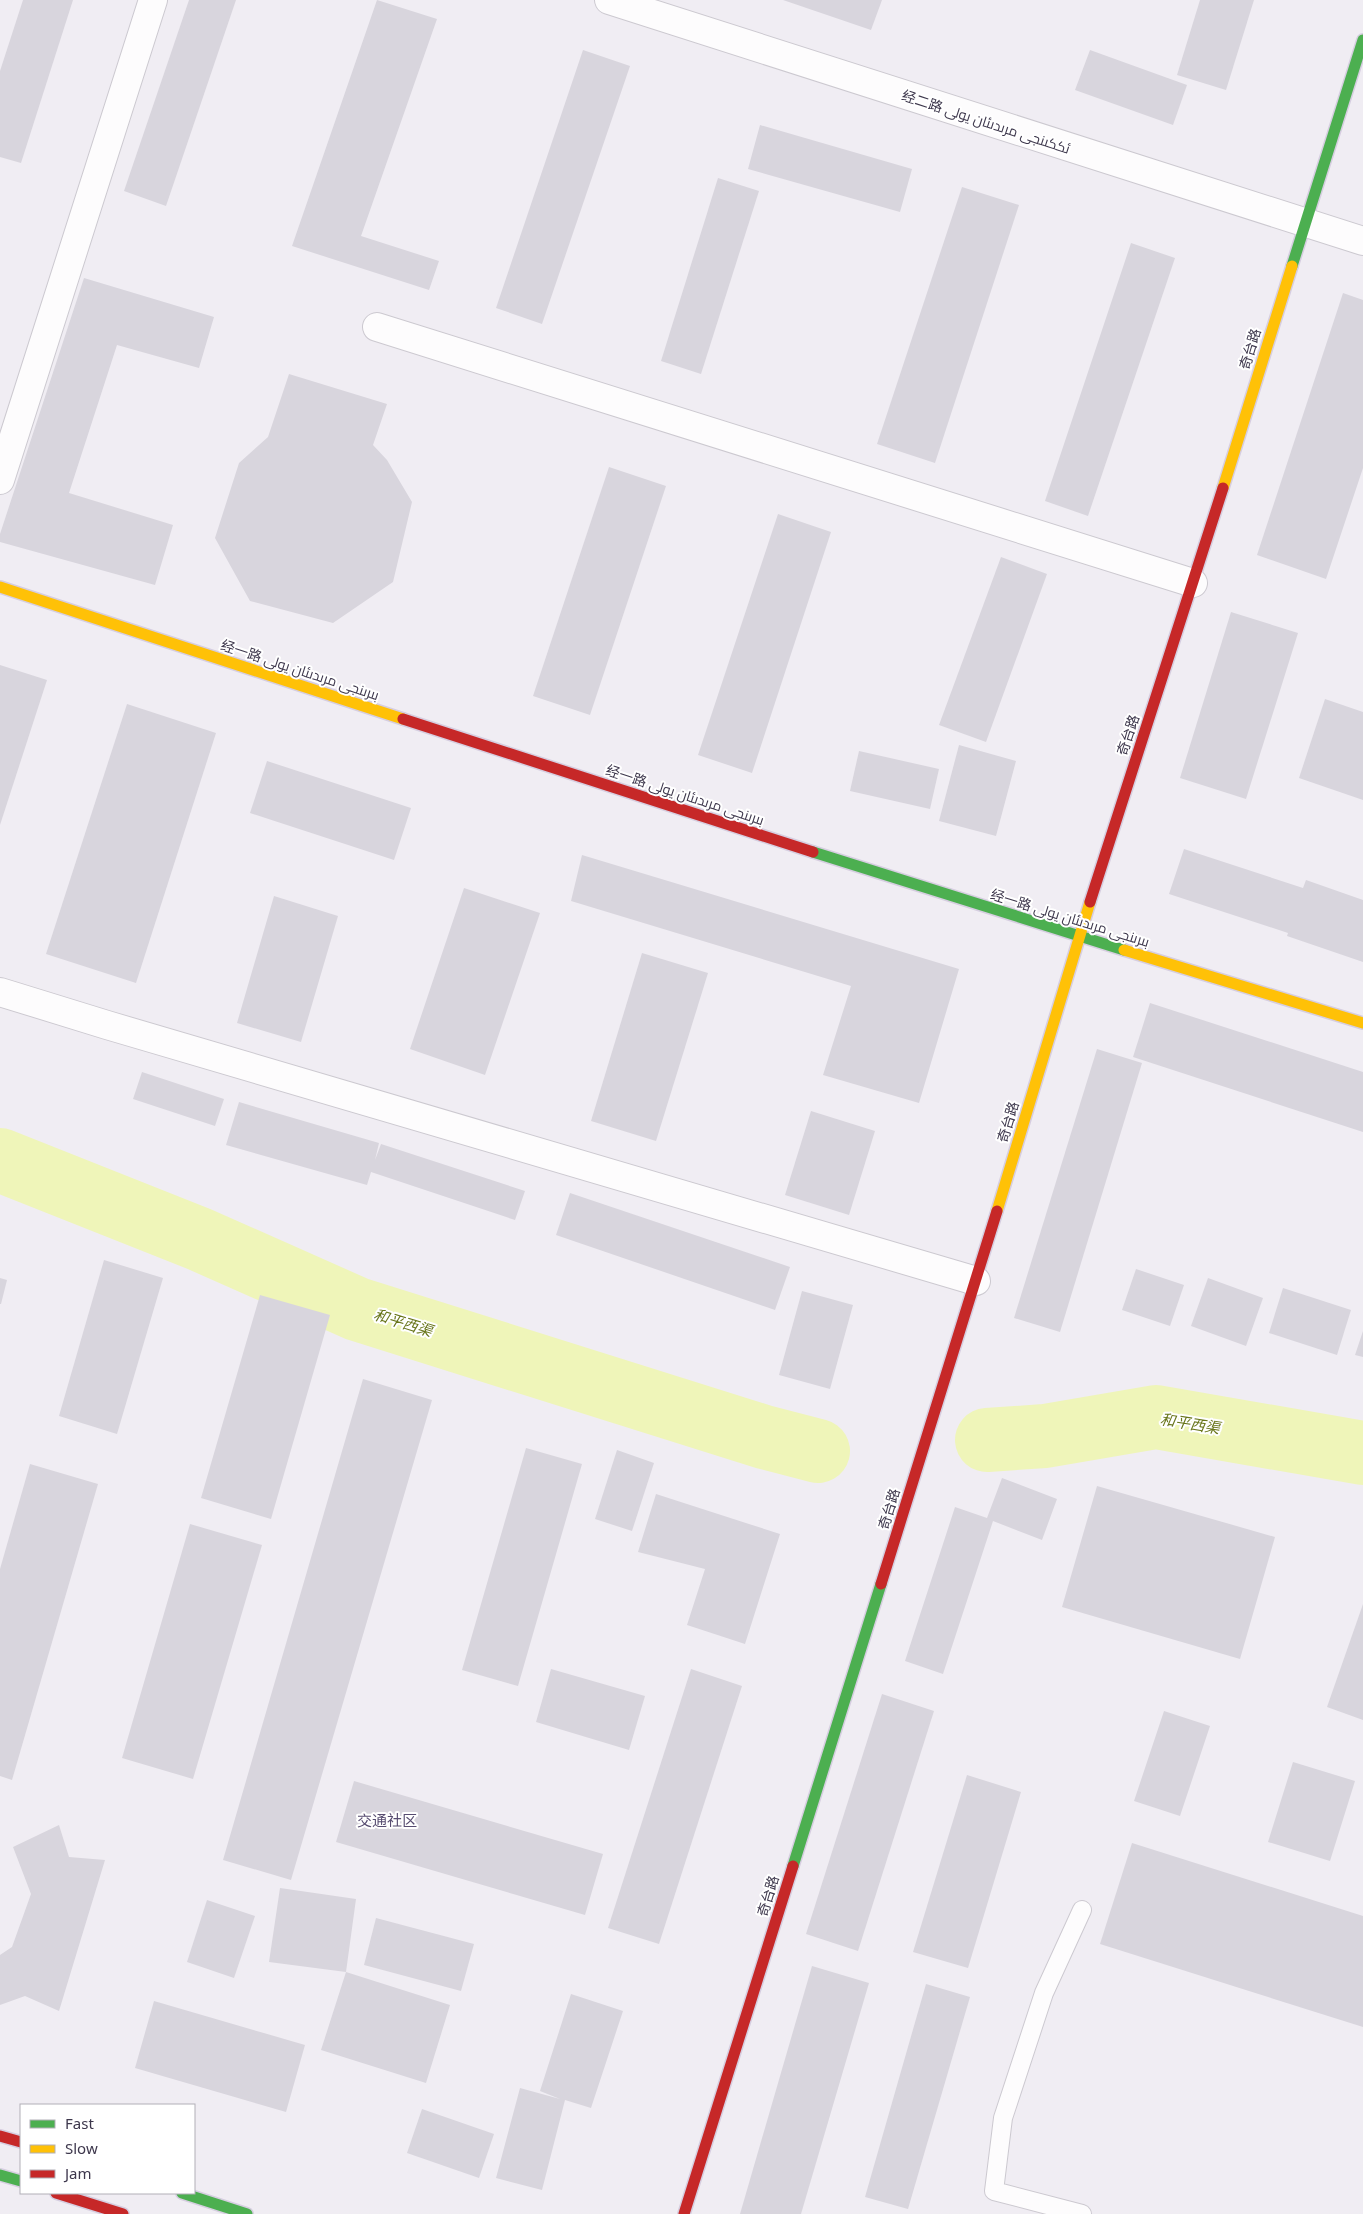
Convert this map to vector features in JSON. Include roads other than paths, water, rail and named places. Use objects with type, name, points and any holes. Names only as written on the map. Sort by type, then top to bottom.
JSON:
[{"type":"street","points":[[0,480],[153,0]]},
{"type":"street","name":"经二路 ئككىنجى مرىدىئان يولى","points":[[609,0],[1363,241]]},
{"type":"street","name":"奇台路","points":[[684,2214],[976,1280],[1079,937],[1193,583],[1363,40]]},
{"type":"street","points":[[377,328],[1193,583]]},
{"type":"street","name":"经一路 بىرىنجى مرىدىئان يولى","points":[[0,586],[488,748],[1079,937],[1363,1023]]},
{"type":"street","points":[[0,992],[116,1028],[976,1280]]},
{"type":"street","points":[[0,2136],[20,2142]]},
{"type":"street","points":[[0,2174],[20,2181]]},
{"type":"street","points":[[59,2194],[123,2214]]},
{"type":"street","points":[[185,2194],[247,2214]]},
{"type":"lane","points":[[1082,1910],[1044,1993],[1003,2118],[994,2191],[1082,2214]]},
{"type":"waterway","name":"和平西渠","points":[[0,1160],[199,1239],[357,1309],[764,1437],[818,1451]]},
{"type":"waterway","name":"和平西渠","points":[[987,1440],[1045,1436],[1156,1417],[1363,1453]]},
{"type":"district","name":"交通社区","points":[[387,1821]]}]
